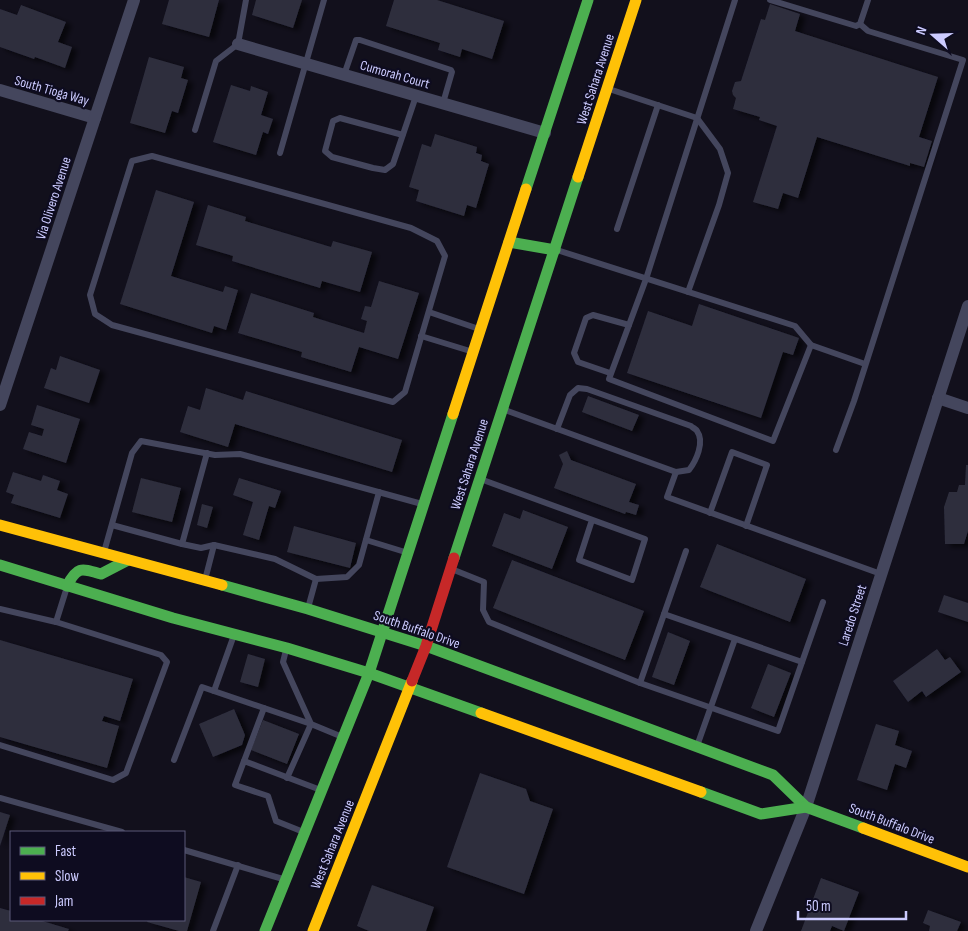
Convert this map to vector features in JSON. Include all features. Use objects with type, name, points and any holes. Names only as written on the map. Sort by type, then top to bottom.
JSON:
[{"type":"main road","points":[[266,931],[369,673],[588,0]]},
{"type":"main road","name":"West Sahara Avenue","points":[[313,931],[426,646],[636,0]]},
{"type":"main road","points":[[509,242],[555,250]]},
{"type":"main road","name":"South Buffalo Drive","points":[[0,525],[308,609],[426,646],[773,775],[806,807],[968,868]]},
{"type":"main road","points":[[68,586],[72,576],[77,571],[87,570],[101,574],[128,560]]},
{"type":"main road","name":"South Buffalo Drive","points":[[0,565],[174,618],[287,648],[369,673],[762,814],[806,807]]},
{"type":"street","name":"Via Olivero Avenue","points":[[0,405],[95,118],[131,1]]},
{"type":"street","name":"Cumorah Court","points":[[238,44],[545,133]]},
{"type":"street","name":"South Tioga Way","points":[[0,90],[95,118]]},
{"type":"street","name":"Laredo Street","points":[[756,931],[806,807],[968,306]]},
{"type":"street","points":[[938,398],[968,408]]},
{"type":"lane","points":[[195,130],[216,61],[238,44],[246,0]]},
{"type":"lane","points":[[280,153],[324,0]]},
{"type":"lane","points":[[735,0],[646,279],[608,379],[773,441],[811,345]]},
{"type":"lane","points":[[770,0],[856,26],[860,24]]},
{"type":"lane","points":[[860,24],[868,0]]},
{"type":"lane","points":[[836,450],[854,401],[963,60],[868,31],[860,24]]},
{"type":"lane","points":[[344,75],[355,42],[360,40],[451,70],[443,103]]},
{"type":"lane","points":[[608,89],[697,118],[720,149],[728,173],[719,205],[688,292]]},
{"type":"lane","points":[[403,135],[340,118],[332,121],[326,151],[332,157],[384,170],[393,164],[403,135],[416,96]]},
{"type":"lane","points":[[617,229],[658,105]]},
{"type":"lane","points":[[152,156],[411,228],[437,241],[445,256],[421,336],[405,392],[393,402],[112,325],[95,314],[90,295],[132,161],[152,156]]},
{"type":"lane","points":[[555,250],[795,326],[811,345],[865,364]]},
{"type":"lane","points":[[428,312],[481,329]]},
{"type":"lane","points":[[610,373],[578,362],[574,353],[586,318],[593,314],[629,325]]},
{"type":"lane","points":[[421,336],[474,352]]},
{"type":"lane","points":[[502,409],[557,429],[676,472],[689,470],[699,450],[701,440],[698,432],[691,426],[587,388],[578,388],[570,395],[557,429]]},
{"type":"lane","points":[[104,554],[132,453],[141,441],[207,453],[240,454],[423,505]]},
{"type":"lane","points":[[710,513],[732,452],[768,465],[746,526]]},
{"type":"lane","points":[[182,544],[207,453]]},
{"type":"lane","points":[[676,472],[666,497],[880,574]]},
{"type":"lane","points":[[480,479],[645,539],[632,580],[579,560],[592,520]]},
{"type":"lane","points":[[112,524],[182,544],[201,548],[214,545],[275,559],[316,579],[347,577],[359,566],[379,492]]},
{"type":"lane","points":[[366,540],[408,553]]},
{"type":"lane","points":[[205,581],[214,545]]},
{"type":"lane","points":[[640,683],[686,551]]},
{"type":"lane","points":[[451,568],[484,582],[482,610],[489,622],[640,683],[778,731],[823,602]]},
{"type":"lane","points":[[308,609],[316,579]]},
{"type":"lane","points":[[56,622],[68,586]]},
{"type":"lane","points":[[0,609],[56,622],[161,655],[167,662],[126,773],[113,780],[0,745]]},
{"type":"lane","points":[[664,614],[802,662]]},
{"type":"lane","points":[[214,691],[234,634]]},
{"type":"lane","points":[[697,747],[735,639]]},
{"type":"lane","points":[[287,648],[283,662],[311,724],[287,778]]},
{"type":"lane","points":[[174,760],[202,687],[311,724],[343,738]]},
{"type":"lane","points":[[264,708],[235,785],[268,796],[276,821],[305,832]]},
{"type":"lane","points":[[244,761],[322,790]]},
{"type":"lane","points":[[0,798],[118,831]]},
{"type":"lane","points":[[185,850],[286,880]]},
{"type":"lane","points":[[213,931],[238,865]]},
{"type":"building","points":[[169,0],[219,0],[209,37],[162,24]]},
{"type":"building","points":[[256,0],[302,0],[293,28],[252,15]]},
{"type":"building","points":[[394,0],[437,0],[504,21],[492,59],[462,49],[460,57],[438,50],[440,43],[386,26]]},
{"type":"building","points":[[770,4],[800,14],[795,31],[938,77],[919,137],[932,141],[924,167],[910,163],[910,166],[817,137],[798,198],[783,193],[778,209],[753,202],[777,126],[759,120],[760,117],[733,109],[736,98],[732,91],[735,82],[741,81],[761,19],[765,20]]},
{"type":"building","points":[[21,5],[66,22],[58,42],[72,47],[65,68],[0,47],[0,9],[17,15]]},
{"type":"building","points":[[149,57],[184,67],[181,78],[188,80],[178,113],[172,111],[165,133],[130,123]]},
{"type":"building","points":[[231,85],[250,91],[251,86],[268,92],[261,115],[273,119],[268,134],[263,132],[256,155],[213,142]]},
{"type":"building","points":[[435,134],[477,147],[476,153],[482,155],[481,161],[489,164],[476,208],[467,205],[464,216],[416,201],[419,190],[409,187],[422,144],[431,147]]},
{"type":"building","points":[[156,190],[194,202],[171,276],[223,292],[225,286],[238,290],[226,330],[214,326],[212,333],[120,304]]},
{"type":"building","points":[[208,205],[246,217],[245,221],[331,247],[333,241],[372,252],[360,292],[322,281],[320,288],[232,261],[233,256],[196,245]]},
{"type":"building","points":[[379,281],[419,293],[398,359],[359,347],[351,372],[301,357],[302,352],[238,333],[251,293],[314,313],[313,317],[364,333],[367,321],[361,319],[365,306],[371,307]]},
{"type":"building","points":[[699,304],[799,338],[793,355],[783,352],[761,418],[627,373],[648,311],[692,326]]},
{"type":"building","points":[[60,356],[100,370],[89,403],[44,388],[51,368],[56,370]]},
{"type":"building","points":[[206,388],[243,400],[246,391],[402,440],[392,472],[235,424],[228,447],[180,432],[188,406],[200,410]]},
{"type":"building","points":[[588,396],[639,415],[632,431],[582,412]]},
{"type":"building","points":[[37,405],[80,419],[66,463],[23,449],[29,432],[42,436],[44,429],[31,425]]},
{"type":"building","points":[[567,451],[571,460],[636,484],[629,502],[639,505],[636,515],[626,512],[625,514],[554,488],[563,464],[559,455]]},
{"type":"building","points":[[966,465],[968,465],[968,531],[964,544],[945,544],[944,507],[949,492],[957,492],[959,485],[965,485]]},
{"type":"building","points":[[13,472],[41,481],[43,475],[60,481],[57,490],[68,494],[60,518],[11,503],[14,495],[6,492]]},
{"type":"building","points":[[141,478],[181,488],[172,522],[132,512]]},
{"type":"building","points":[[239,478],[281,491],[275,508],[269,506],[259,540],[243,535],[253,502],[233,495]]},
{"type":"building","points":[[202,504],[213,507],[207,528],[197,525]]},
{"type":"building","points":[[523,510],[568,527],[552,569],[492,546],[504,513],[520,519]]},
{"type":"building","points":[[294,526],[356,543],[350,568],[287,552]]},
{"type":"building","points":[[717,544],[806,579],[790,622],[700,587]]},
{"type":"building","points":[[512,560],[644,611],[625,660],[493,608]]},
{"type":"building","points":[[944,595],[968,603],[968,622],[938,612]]},
{"type":"building","points":[[668,632],[690,641],[674,685],[652,677]]},
{"type":"building","points":[[0,640],[133,679],[120,721],[104,716],[102,721],[119,726],[107,768],[0,737]]},
{"type":"building","points":[[937,649],[945,660],[950,657],[961,672],[926,697],[922,691],[908,702],[893,681]]},
{"type":"building","points":[[248,654],[265,659],[258,687],[240,682]]},
{"type":"building","points":[[768,664],[791,673],[774,717],[751,708]]},
{"type":"building","points":[[234,709],[245,735],[242,745],[213,757],[199,724]]},
{"type":"building","points":[[263,720],[299,734],[287,764],[251,750]]},
{"type":"building","points":[[876,724],[899,731],[895,745],[912,751],[906,768],[895,764],[887,790],[857,780]]},
{"type":"building","points":[[480,773],[526,789],[530,801],[553,809],[524,894],[447,867]]},
{"type":"building","points":[[0,812],[10,815],[0,846]]},
{"type":"building","points":[[185,877],[201,882],[187,931],[179,931],[147,922],[185,921]]},
{"type":"building","points":[[821,878],[859,892],[844,931],[832,926],[830,931],[801,931]]},
{"type":"building","points":[[372,885],[434,907],[426,931],[369,931],[357,926]]},
{"type":"building","points":[[0,908],[10,911],[10,921],[42,921],[69,929],[68,931],[0,931]]},
{"type":"building","points":[[928,910],[961,922],[957,931],[929,931],[930,926],[923,923]]},
{"type":"traffic: fast","points":[[526,189],[588,0]]},
{"type":"traffic: fast","points":[[454,558],[578,177]]},
{"type":"traffic: fast","points":[[509,242],[555,250]]},
{"type":"traffic: fast","points":[[265,931],[369,673],[453,414]]},
{"type":"traffic: fast","points":[[67,586],[74,575],[80,570],[101,574],[128,560]]},
{"type":"traffic: fast","points":[[0,565],[173,618],[287,648],[369,673],[481,713]]},
{"type":"traffic: fast","points":[[222,585],[308,609],[426,646],[773,775],[806,807],[863,828]]},
{"type":"traffic: fast","points":[[701,792],[761,814],[806,807]]},
{"type":"traffic: slow","points":[[578,177],[636,0]]},
{"type":"traffic: slow","points":[[453,414],[526,189]]},
{"type":"traffic: slow","points":[[0,525],[222,585]]},
{"type":"traffic: slow","points":[[313,931],[412,681]]},
{"type":"traffic: slow","points":[[481,713],[701,792]]},
{"type":"traffic: slow","points":[[863,828],[968,867]]},
{"type":"traffic: jam","points":[[412,681],[426,646],[454,558]]}]
